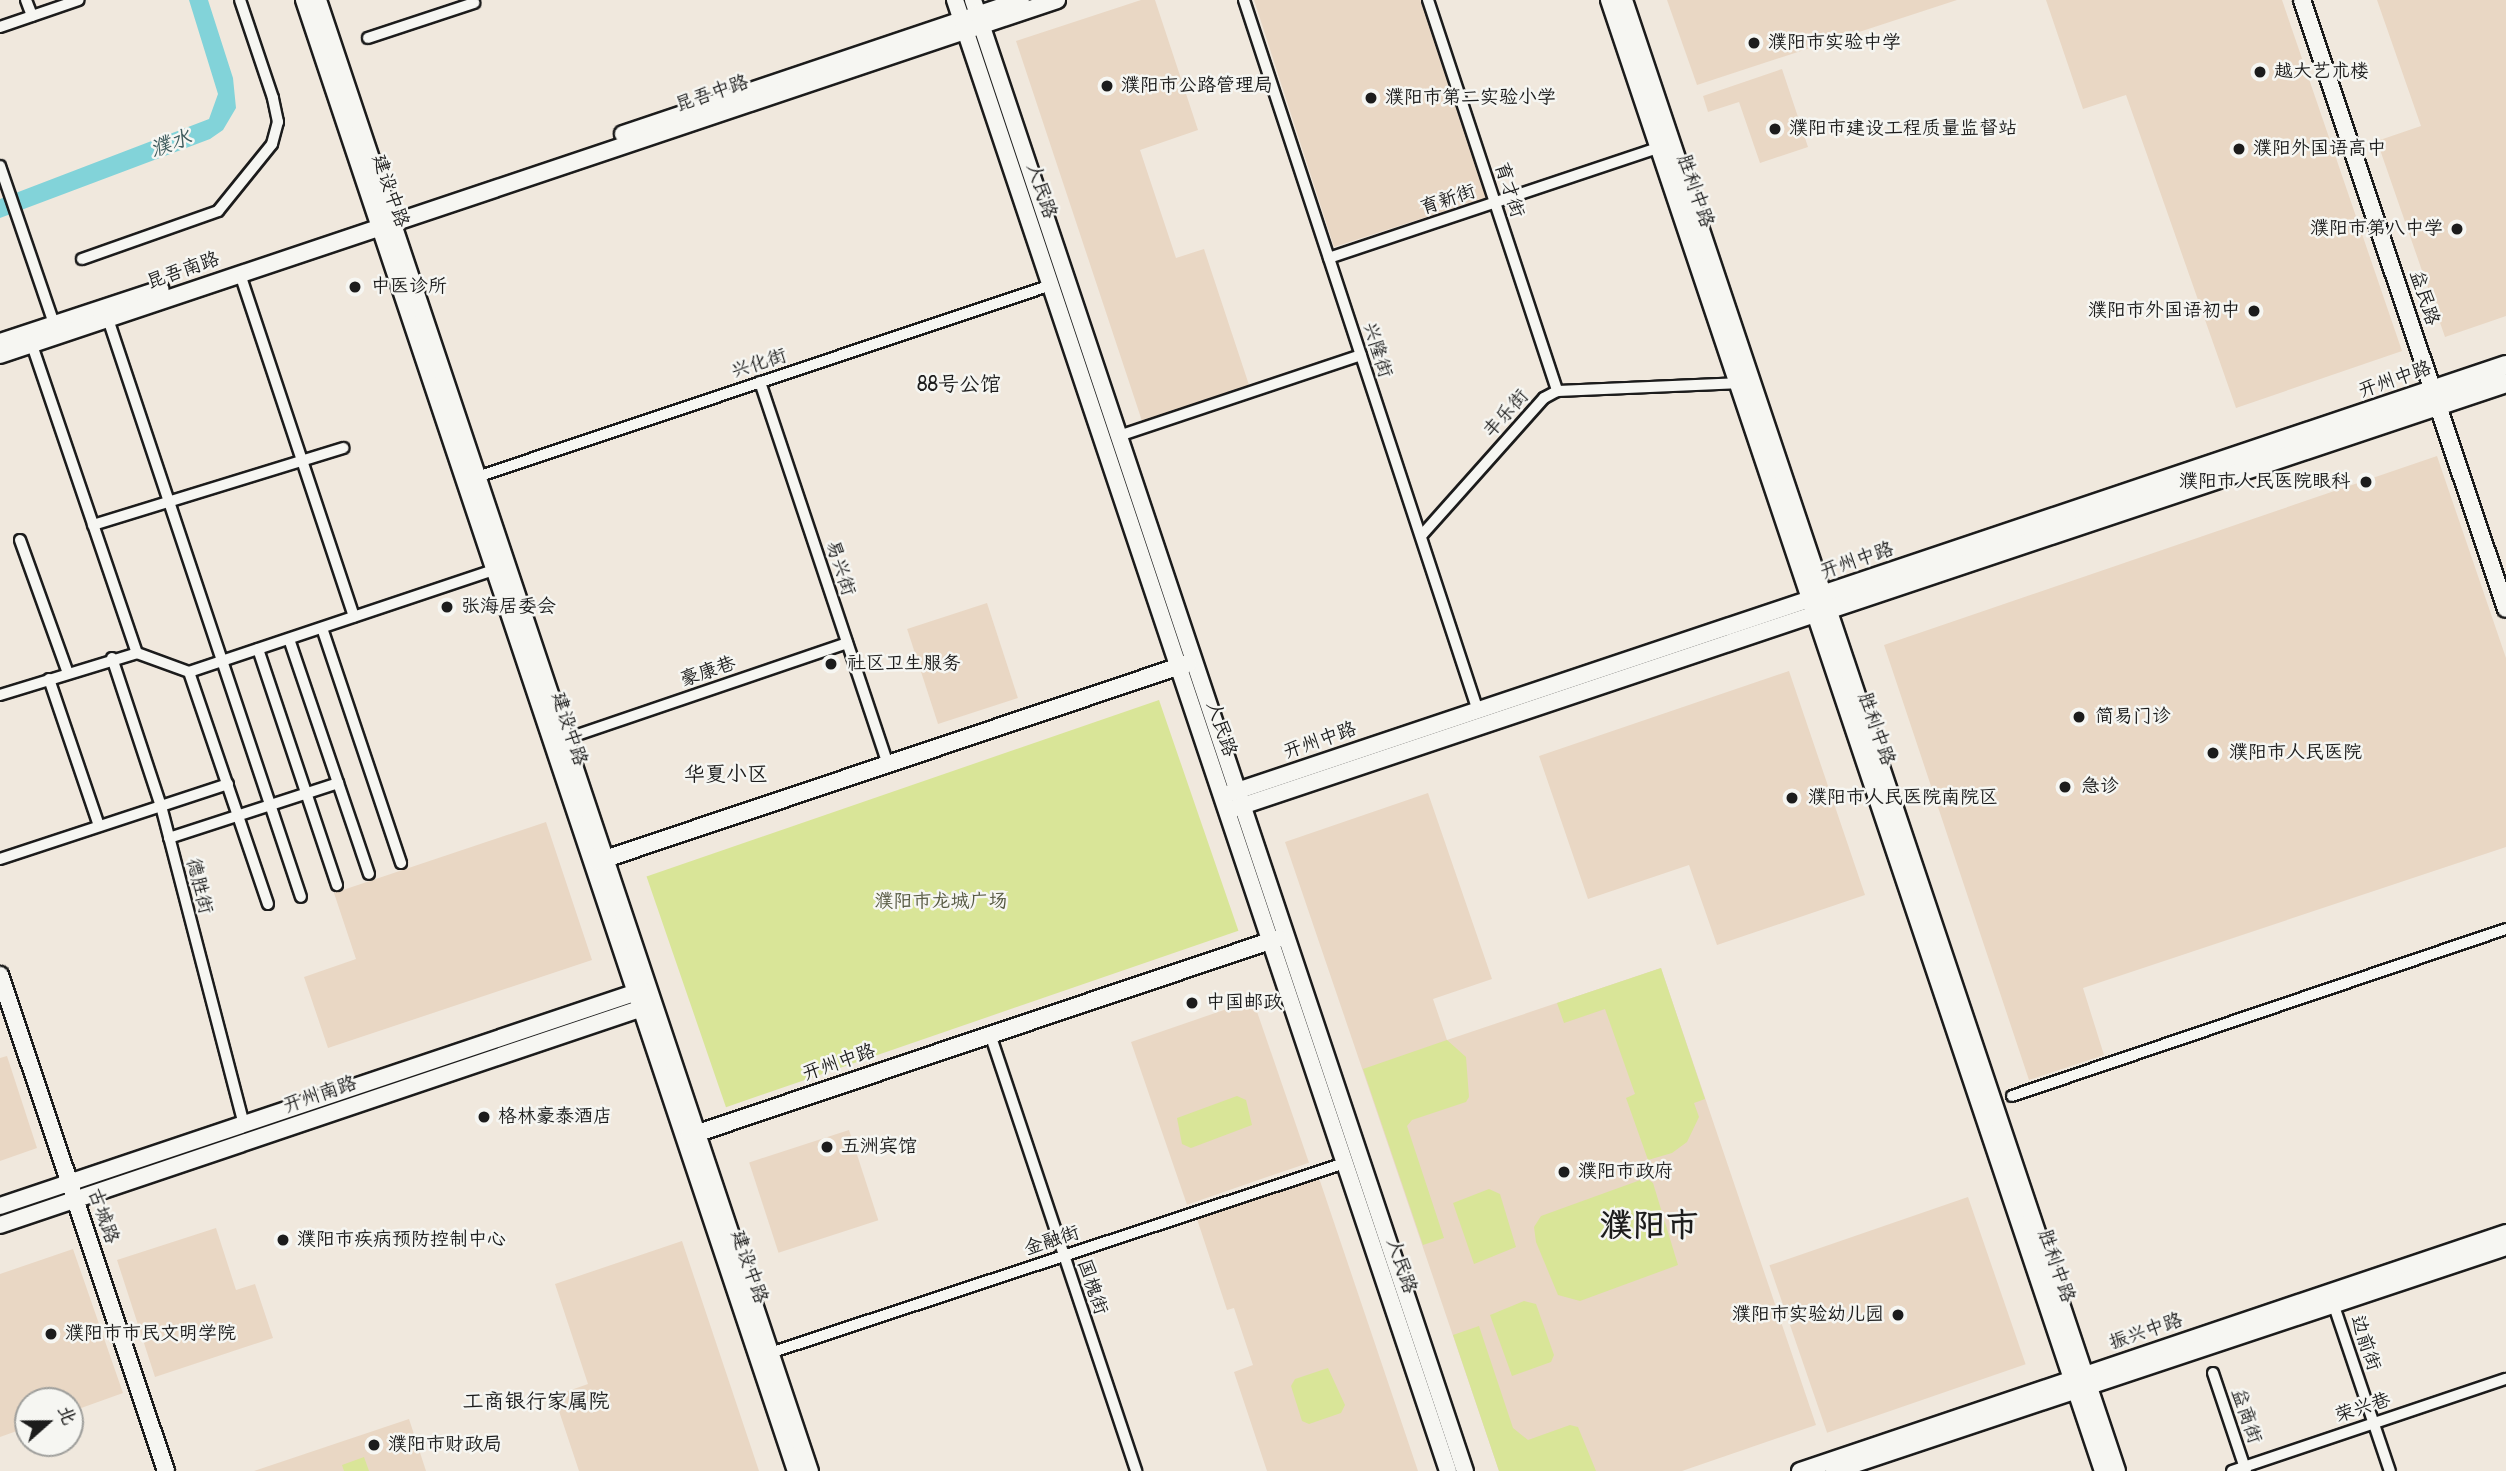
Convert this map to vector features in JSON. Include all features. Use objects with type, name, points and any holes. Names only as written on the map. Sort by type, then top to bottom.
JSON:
[{"type":"main road","name":"开州中路","points":[[1819,604],[2435,397],[2506,365]]},
{"type":"main road","name":"开州中路","points":[[2435,397],[2506,383]]},
{"type":"street","points":[[26,0],[32,16]]},
{"type":"street","points":[[0,25],[79,0]]},
{"type":"street","points":[[82,259],[218,211],[272,144],[278,122],[240,0]]},
{"type":"street","name":"建设中路","points":[[303,0],[477,477],[796,1471]]},
{"type":"street","name":"建设中路","points":[[318,0],[494,570],[599,861]]},
{"type":"street","name":"人民路","points":[[955,0],[1178,666],[1286,935],[1465,1471]]},
{"type":"street","name":"昆吾中路","points":[[384,220],[964,25],[977,13],[1021,0]]},
{"type":"street","name":"昆吾中路","points":[[977,13],[1057,0]]},
{"type":"street","name":"兴隆街","points":[[1244,0],[1478,710]]},
{"type":"street","name":"育才街","points":[[1428,0],[1557,391]]},
{"type":"street","name":"胜利中路","points":[[1609,0],[1737,383],[1819,604]]},
{"type":"street","name":"胜利中路","points":[[1624,0],[1819,604],[2081,1383],[2117,1471]]},
{"type":"street","name":"益民路","points":[[2302,0],[2506,609]]},
{"type":"street","points":[[368,37],[474,3]]},
{"type":"street","name":"人民路","points":[[977,13],[1194,661],[1270,940],[1448,1471]]},
{"type":"street","name":"育新街","points":[[1329,258],[1658,148]]},
{"type":"street","points":[[0,166],[54,324]]},
{"type":"street","name":"昆吾南路","points":[[0,355],[240,274],[384,220]]},
{"type":"street","name":"昆吾南路","points":[[0,342],[384,220]]},
{"type":"street","points":[[240,274],[354,617]]},
{"type":"street","name":"兴化街","points":[[477,477],[1051,285]]},
{"type":"street","points":[[108,319],[301,897]]},
{"type":"street","points":[[32,345],[137,653]]},
{"type":"street","points":[[1119,436],[1361,355]]},
{"type":"street","name":"易兴街","points":[[760,382],[888,764]]},
{"type":"street","name":"丰乐街","points":[[1420,536],[1544,398],[1557,391],[1737,383]]},
{"type":"street","points":[[93,525],[343,448]]},
{"type":"street","points":[[20,540],[68,673]]},
{"type":"street","points":[[0,695],[112,658],[137,653],[190,672],[494,570]]},
{"type":"street","name":"开州中路","points":[[1232,801],[1478,710],[1819,604]]},
{"type":"street","name":"开州中路","points":[[1232,801],[1819,604]]},
{"type":"street","points":[[322,628],[401,863]]},
{"type":"street","points":[[289,639],[369,874]]},
{"type":"street","name":"豪康巷","points":[[580,734],[847,643]]},
{"type":"street","points":[[258,649],[337,885]]},
{"type":"street","name":"德胜街","points":[[112,658],[161,806],[244,1124]]},
{"type":"street","points":[[599,861],[1194,661]]},
{"type":"street","points":[[190,672],[268,904]]},
{"type":"street","points":[[49,679],[99,826]]},
{"type":"street","points":[[169,838],[338,783]]},
{"type":"street","points":[[0,859],[228,784]]},
{"type":"street","points":[[2012,1096],[2506,929]]},
{"type":"street","name":"开州中路","points":[[690,1135],[1286,935]]},
{"type":"street","name":"古城路","points":[[0,975],[166,1471]]},
{"type":"street","name":"开州南路","points":[[0,1206],[642,990]]},
{"type":"street","name":"开州南路","points":[[0,1224],[647,1006]]},
{"type":"street","name":"国槐街","points":[[990,1034],[1136,1471]]},
{"type":"street","name":"建设中路","points":[[690,1135],[771,1353],[810,1471]]},
{"type":"street","name":"金融街","points":[[771,1353],[1345,1163]]},
{"type":"street","name":"振兴中路","points":[[1834,1471],[2506,1233]]},
{"type":"street","name":"振兴中路","points":[[1800,1471],[2334,1306],[2506,1247]]},
{"type":"street","name":"边前街","points":[[2334,1306],[2390,1471]]},
{"type":"street","name":"益商街","points":[[2213,1373],[2246,1469]]},
{"type":"street","name":"荣兴巷","points":[[2232,1471],[2246,1469],[2506,1379]]},
{"type":"street","name":"胜利中路","points":[[2081,1383],[2103,1471]]},
{"type":"shaded area","points":[[1141,0],[1155,0],[1198,130],[1140,150],[1176,258],[1204,249],[1250,388],[1143,424],[1016,41]]},
{"type":"shaded area","name":"濮阳市第二实验小学","points":[[1254,0],[1424,0],[1488,197],[1334,247]]},
{"type":"shaded area","name":"濮阳市实验中学","points":[[1667,0],[1957,0],[1697,85]]},
{"type":"shaded area","points":[[2046,0],[2282,0],[2402,351],[2236,408],[2126,95],[2083,109]]},
{"type":"shaded area","name":"濮阳市第八中学","points":[[2377,0],[2506,0],[2506,316],[2445,337],[2377,141],[2421,126]]},
{"type":"shaded area","name":"濮阳市建设工程质量监督站","points":[[1782,69],[1808,147],[1760,163],[1739,102],[1708,112],[1703,96]]},
{"type":"shaded area","name":"濮阳市人民医院","points":[[2437,456],[2506,658],[2506,847],[2083,988],[2104,1055],[2029,1080],[1884,645]]},
{"type":"shaded area","points":[[987,603],[1018,698],[938,724],[907,629]]},
{"type":"shaded area","points":[[1789,671],[1865,895],[1717,945],[1689,865],[1588,899],[1539,756]]},
{"type":"shaded area","name":"濮阳市政府","points":[[1428,793],[1492,979],[1433,999],[1447,1040],[1661,968],[1816,1425],[1682,1471],[1499,1471],[1285,842]]},
{"type":"shaded area","points":[[546,822],[592,960],[328,1048],[304,977],[356,959],[334,893]]},
{"type":"shaded area","points":[[1253,1000],[1309,1163],[1187,1205],[1131,1042]]},
{"type":"shaded area","points":[[7,1056],[37,1148],[0,1161],[0,1058]]},
{"type":"shaded area","points":[[849,1130],[878,1220],[778,1253],[749,1162]]},
{"type":"shaded area","points":[[1319,1178],[1418,1471],[1267,1471],[1234,1372],[1253,1365],[1234,1308],[1227,1310],[1197,1219]]},
{"type":"shaded area","name":"濮阳市实验幼儿园","points":[[1968,1197],[2026,1364],[1827,1433],[1769,1265]]},
{"type":"shaded area","points":[[216,1228],[236,1290],[255,1284],[273,1338],[155,1377],[117,1260]]},
{"type":"shaded area","points":[[682,1241],[759,1471],[579,1471],[554,1396],[588,1384],[555,1284]]},
{"type":"shaded area","name":"濮阳市市民文明学院","points":[[73,1249],[123,1393],[84,1407],[84,1387],[14,1387],[14,1432],[0,1437],[0,1274]]},
{"type":"shaded area","name":"濮阳市财政局","points":[[409,1419],[426,1471],[254,1471]]},
{"type":"green space","name":"濮阳市龙城广场","points":[[1159,700],[1238,931],[726,1107],[647,876]]},
{"type":"green space","points":[[1661,968],[1705,1099],[1694,1103],[1699,1117],[1687,1142],[1672,1153],[1648,1160],[1626,1098],[1635,1094],[1605,1009],[1564,1023],[1557,1003]]},
{"type":"green space","points":[[1447,1040],[1466,1057],[1469,1097],[1466,1102],[1412,1120],[1407,1126],[1444,1238],[1423,1245],[1363,1069]]},
{"type":"green space","points":[[1237,1096],[1246,1100],[1252,1125],[1191,1148],[1182,1144],[1177,1118]]},
{"type":"green space","points":[[1646,1178],[1653,1183],[1678,1265],[1580,1301],[1558,1295],[1536,1242],[1534,1227],[1541,1216]]},
{"type":"green space","points":[[1489,1189],[1500,1194],[1516,1247],[1474,1264],[1453,1203]]},
{"type":"green space","points":[[1524,1301],[1536,1304],[1554,1355],[1551,1362],[1512,1376],[1490,1315]]},
{"type":"green space","points":[[1479,1326],[1513,1428],[1528,1440],[1570,1425],[1578,1427],[1596,1471],[1499,1471],[1453,1335]]},
{"type":"green space","points":[[1328,1368],[1345,1405],[1341,1413],[1309,1424],[1302,1421],[1291,1386],[1295,1379]]},
{"type":"green space","points":[[364,1457],[369,1471],[344,1471],[342,1465]]},
{"type":"water","name":"濮水","points":[[189,0],[208,0],[233,78],[236,108],[223,130],[210,139],[0,218],[0,199],[209,119],[218,94]]},
{"type":"place","name":"濮阳市实验中学","points":[[1754,43]]},
{"type":"place","name":"越大艺术楼","points":[[2260,72]]},
{"type":"place","name":"濮阳市公路管理局","points":[[1107,86]]},
{"type":"place","name":"濮阳市第二实验小学","points":[[1371,98]]},
{"type":"place","name":"濮阳市建设工程质量监督站","points":[[1775,129]]},
{"type":"place","name":"濮阳外国语高中","points":[[2239,149]]},
{"type":"place","name":"濮阳市第八中学","points":[[2457,229]]},
{"type":"place","name":"中医诊所","points":[[355,287]]},
{"type":"place","name":"濮阳市外国语初中","points":[[2254,311]]},
{"type":"place","name":"濮阳市人民医院眼科","points":[[2366,482]]},
{"type":"place","name":"张海居委会","points":[[447,607]]},
{"type":"place","name":"社区卫生服务","points":[[831,664]]},
{"type":"place","name":"简易门诊","points":[[2079,717]]},
{"type":"place","name":"濮阳市人民医院","points":[[2213,753]]},
{"type":"place","name":"急诊","points":[[2065,787]]},
{"type":"place","name":"濮阳市人民医院南院区","points":[[1792,798]]},
{"type":"place","name":"中国邮政","points":[[1192,1003]]},
{"type":"place","name":"格林豪泰酒店","points":[[484,1117]]},
{"type":"place","name":"五洲宾馆","points":[[827,1147]]},
{"type":"place","name":"濮阳市政府","points":[[1564,1172]]},
{"type":"place","name":"濮阳市疾病预防控制中心","points":[[283,1240]]},
{"type":"place","name":"濮阳市实验幼儿园","points":[[1898,1315]]},
{"type":"place","name":"濮阳市市民文明学院","points":[[51,1334]]},
{"type":"place","name":"濮阳市财政局","points":[[374,1445]]},
{"type":"district","name":"88号公馆","points":[[959,385]]},
{"type":"district","name":"华夏小区","points":[[726,775]]},
{"type":"district","name":"濮阳市","points":[[1649,1226]]},
{"type":"district","name":"工商银行家属院","points":[[536,1402]]}]
